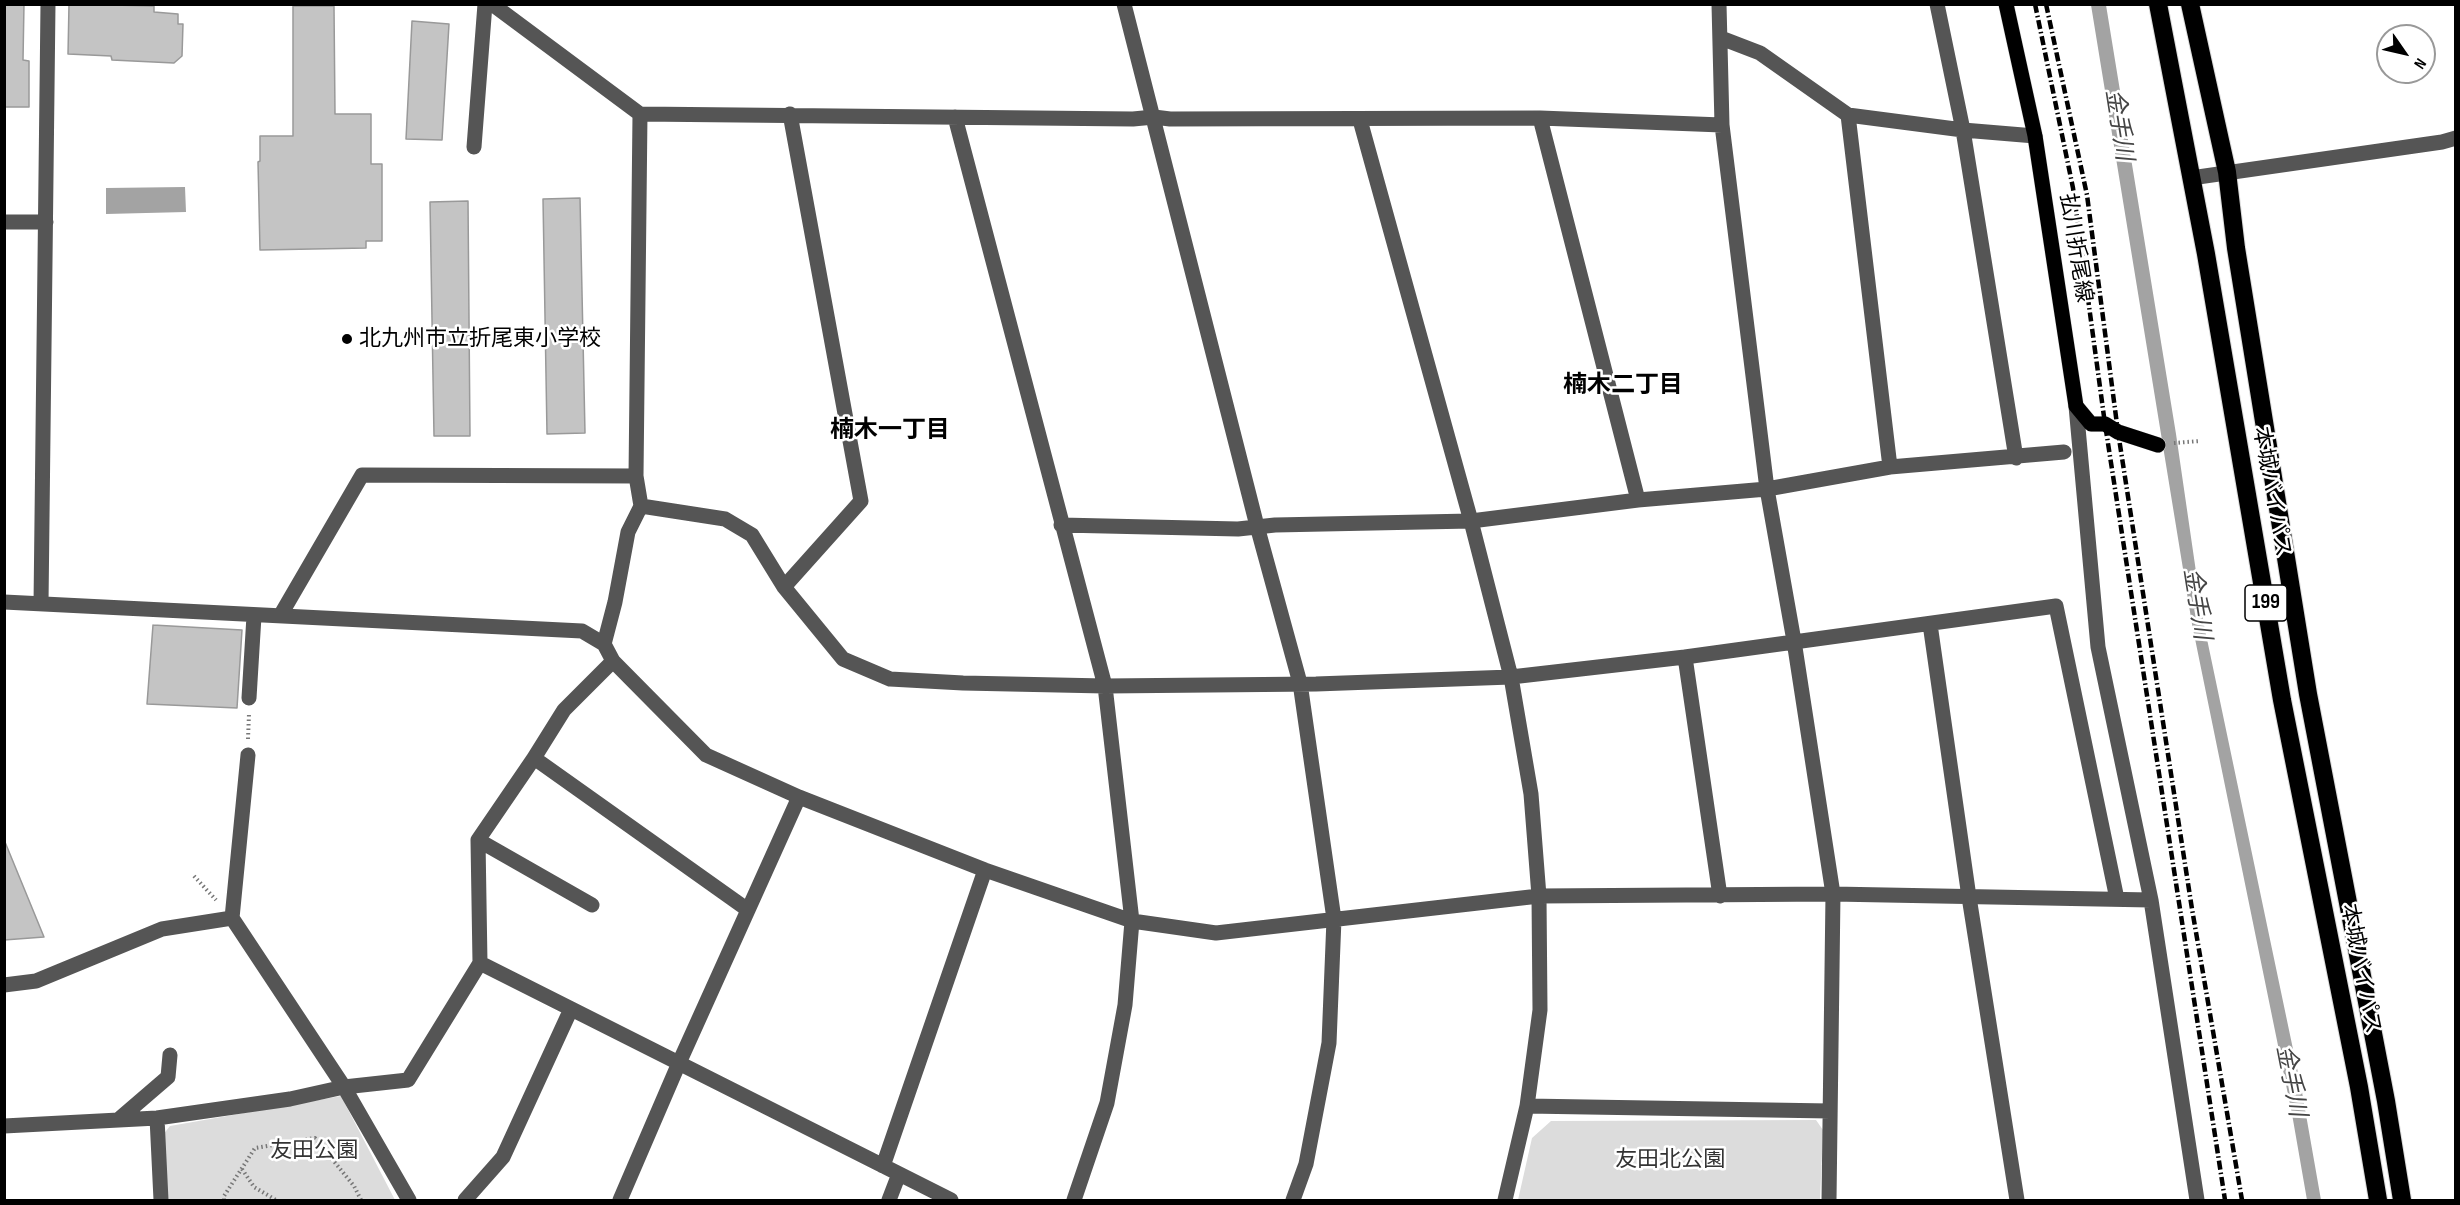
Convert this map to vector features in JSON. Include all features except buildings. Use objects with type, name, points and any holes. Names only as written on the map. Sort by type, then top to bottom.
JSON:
[{"type":"highway","name":"本城バイパス","points":[[2158,4],[2283,700],[2359,1087],[2378,1200]]},
{"type":"highway","name":"本城バイパス","points":[[2190,4],[2228,172],[2236,248],[2308,694],[2386,1101],[2402,1200]]},
{"type":"main road","name":"払川折尾線","points":[[2006,4],[2035,136],[2076,406]]},
{"type":"main road","points":[[2076,406],[2091,424],[2105,424],[2118,432],[2158,445]]},
{"type":"street","points":[[41,604],[48,4]]},
{"type":"street","points":[[474,147],[485,4]]},
{"type":"street","points":[[492,4],[640,114],[1360,120],[1540,118],[1722,125]]},
{"type":"street","points":[[1124,4],[1257,526],[1300,683],[1334,919],[1329,1043],[1306,1164],[1293,1200]]},
{"type":"street","points":[[1719,4],[1722,125],[1767,489],[1794,641],[1833,894],[1829,1200]]},
{"type":"street","points":[[1937,4],[1963,130],[2016,458]]},
{"type":"street","points":[[1721,38],[1760,53],[1848,115],[1963,130],[2035,136]]},
{"type":"street","points":[[604,644],[615,602],[628,532],[641,506],[636,476],[640,114]]},
{"type":"street","points":[[784,587],[861,501],[790,114]]},
{"type":"street","points":[[1848,115],[1890,467]]},
{"type":"street","points":[[955,117],[1105,686],[1132,921],[1125,1005],[1107,1103],[1074,1200]]},
{"type":"street","points":[[1540,118],[1638,500]]},
{"type":"street","points":[[1360,120],[1471,521],[1511,677],[1531,794],[1539,896],[1540,1010],[1527,1106],[1506,1200]]},
{"type":"street","points":[[2191,178],[2442,142],[2456,138]]},
{"type":"street","points":[[4,222],[46,222]]},
{"type":"street","points":[[2076,406],[2098,647],[2151,900],[2197,1200]]},
{"type":"street","points":[[1061,525],[1238,529],[1257,526],[1471,521],[1638,500],[1767,489],[1890,467],[2016,458],[2064,452]]},
{"type":"street","points":[[280,616],[362,475],[636,476]]},
{"type":"street","points":[[641,506],[725,519],[752,536],[784,587],[843,658],[891,679],[1105,686],[1511,677],[1684,657],[2056,606],[2117,899]]},
{"type":"street","points":[[4,602],[582,631],[604,644],[613,661],[706,755],[799,797],[985,870],[1132,921],[1216,933],[1539,896],[1833,894],[2151,900]]},
{"type":"street","points":[[249,698],[254,616]]},
{"type":"street","points":[[1930,624],[1969,897],[2017,1200]]},
{"type":"street","points":[[1684,657],[1720,896]]},
{"type":"street","points":[[4,1126],[157,1118],[290,1099],[344,1087],[408,1080],[480,963],[478,840],[564,710],[613,661]]},
{"type":"street","points":[[248,755],[233,913],[344,1087],[409,1200]]},
{"type":"street","points":[[534,758],[748,910]]},
{"type":"street","points":[[620,1200],[799,797]]},
{"type":"street","points":[[478,840],[592,905]]},
{"type":"street","points":[[883,1166],[985,870]]},
{"type":"street","points":[[4,985],[36,981],[162,928],[233,913]]},
{"type":"street","points":[[480,963],[951,1200]]},
{"type":"street","points":[[465,1200],[503,1157],[571,1009]]},
{"type":"street","points":[[118,1120],[168,1077],[170,1055]]},
{"type":"street","points":[[1527,1106],[1830,1111]]},
{"type":"street","points":[[157,1118],[160,1200]]},
{"type":"street","points":[[889,1200],[898,1174]]},
{"type":"path","points":[[2158,445],[2200,441]]},
{"type":"path","points":[[248,755],[249,698]]},
{"type":"path","points":[[194,876],[215,899],[233,913]]},
{"type":"path","points":[[224,1200],[224,1196],[255,1148],[315,1138],[354,1185],[361,1200]]},
{"type":"path","points":[[242,1169],[254,1187],[276,1200]]},
{"type":"green space","name":"友田公園","points":[[341,1096],[395,1200],[165,1200],[162,1136],[170,1126]]},
{"type":"green space","name":"友田北公園","points":[[1816,1120],[1823,1130],[1820,1200],[1518,1200],[1532,1138],[1551,1121]]},
{"type":"water","name":"金手川","points":[[2091,5],[2106,5],[2176,434],[2203,620],[2302,1092],[2321,1200],[2307,1200],[2292,1114],[2192,624]]},
{"type":"water","points":[[185,187],[186,212],[106,214],[106,188]]},
{"type":"railway","points":[[2035,4],[2073,188],[2105,424],[2225,1200]]},
{"type":"railway","points":[[2046,4],[2087,195],[2118,432],[2192,909],[2242,1200]]},
{"type":"place","name":"北九州市立折尾東小学校","points":[[347,339]]},
{"type":"district","name":"楠木二丁目","points":[[1623,386]]},
{"type":"district","name":"楠木一丁目","points":[[890,431]]}]
